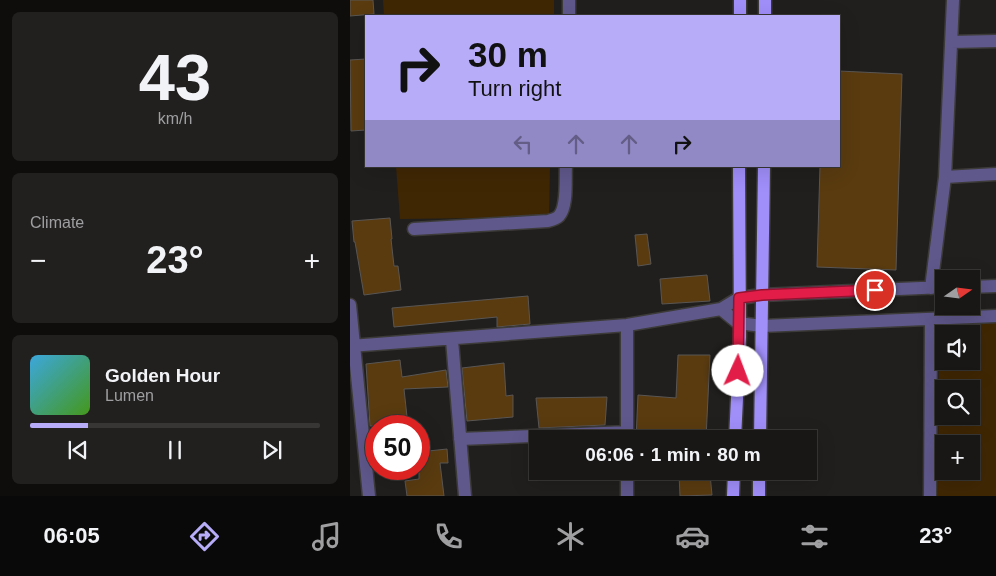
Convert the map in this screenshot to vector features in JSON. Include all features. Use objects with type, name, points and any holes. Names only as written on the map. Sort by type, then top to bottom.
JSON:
[{"type":"main road","points":[[740,0],[740,15]]},
{"type":"main road","points":[[765,0],[765,15]]},
{"type":"main road","points":[[736,430],[740,337],[738,323],[739,167]]},
{"type":"main road","points":[[760,430],[764,167]]},
{"type":"main road","points":[[733,496],[734,480]]},
{"type":"main road","points":[[759,496],[760,480]]},
{"type":"street","points":[[569,0],[569,15]]},
{"type":"street","points":[[938,270],[945,177],[953,0]]},
{"type":"street","points":[[952,42],[996,41]]},
{"type":"street","points":[[414,229],[548,221],[558,217],[565,200],[566,167]]},
{"type":"street","points":[[945,177],[996,174]]},
{"type":"street","points":[[980,287],[996,286]]},
{"type":"street","points":[[352,346],[452,340],[627,325],[721,309],[739,298],[762,295],[935,287]]},
{"type":"street","points":[[350,305],[352,346],[369,496]]},
{"type":"street","points":[[721,309],[738,323],[762,326],[996,316]]},
{"type":"street","points":[[930,496],[931,320]]},
{"type":"street","points":[[627,325],[628,430]]},
{"type":"street","points":[[452,340],[465,496]]},
{"type":"street","points":[[460,439],[529,437]]},
{"type":"street","points":[[627,496],[628,480]]},
{"type":"shaded area","points":[[383,0],[554,0],[554,15],[384,15]]},
{"type":"shaded area","points":[[396,167],[550,167],[549,217],[400,219]]},
{"type":"shaded area","points":[[996,322],[996,496],[938,496],[938,480],[980,480],[980,435],[938,435],[938,425],[980,425],[980,380],[939,380],[939,370],[980,370],[980,325],[939,325]]},
{"type":"building","points":[[350,0],[373,0],[374,14],[350,16]]},
{"type":"building","points":[[365,59],[365,130],[351,131],[350,60]]},
{"type":"building","points":[[840,71],[902,74],[896,270],[817,267],[820,167],[840,167]]},
{"type":"building","points":[[390,218],[394,266],[398,266],[401,290],[364,295],[352,221]]},
{"type":"building","points":[[647,234],[651,264],[638,266],[635,235]]},
{"type":"building","points":[[707,275],[710,301],[662,304],[660,279]]},
{"type":"building","points":[[528,296],[530,324],[497,327],[497,317],[394,327],[392,308]]},
{"type":"building","points":[[678,355],[710,355],[706,430],[636,430],[638,395],[676,398]]},
{"type":"building","points":[[400,360],[402,377],[446,370],[448,387],[404,389],[407,415],[369,415],[366,364]]},
{"type":"building","points":[[504,363],[506,396],[513,395],[513,417],[467,421],[462,368]]},
{"type":"building","points":[[607,397],[605,425],[539,428],[536,398]]},
{"type":"building","points":[[447,449],[448,463],[440,463],[444,496],[407,496],[405,481],[430,480],[430,451]]},
{"type":"building","points":[[679,480],[711,480],[712,495],[680,496]]},
{"type":"route","points":[[738,371],[740,337],[738,323],[739,298],[762,295],[875,290]]}]
